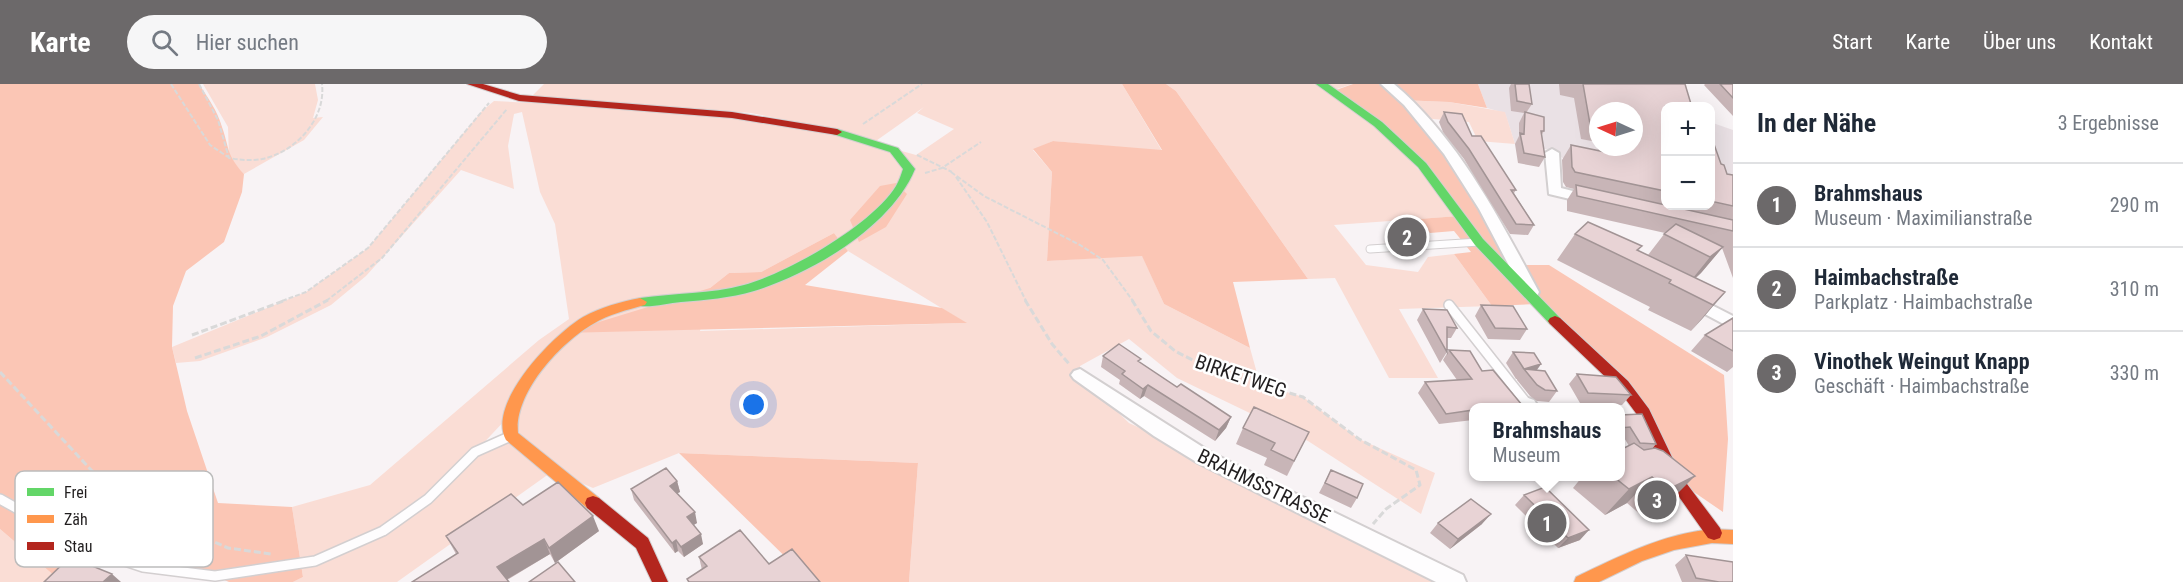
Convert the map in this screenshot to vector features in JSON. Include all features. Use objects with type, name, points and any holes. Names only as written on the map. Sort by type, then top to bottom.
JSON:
[{"type":"street","points":[[472,84],[516,98],[729,113],[792,122],[846,135],[902,153],[909,162],[909,173],[898,194],[878,214],[833,249],[752,288],[637,302],[609,310],[563,333],[534,370],[509,417],[511,436],[642,543],[660,582]]},
{"type":"street","points":[[1321,84],[1378,124],[1422,165],[1479,242],[1537,304],[1623,385],[1644,413],[1675,480],[1714,533]]},
{"type":"street","points":[[1387,84],[1421,118],[1460,168],[1537,304]]},
{"type":"street","points":[[1552,153],[1554,191],[1610,204]]},
{"type":"street","points":[[1674,291],[1733,323]]},
{"type":"street","name":"BRAHMSSTRASSE","points":[[1080,375],[1160,431],[1205,458],[1456,582]]},
{"type":"street","points":[[1653,472],[1675,480]]},
{"type":"street","points":[[1582,582],[1689,536],[1714,533],[1733,537]]},
{"type":"lane","points":[[1370,249],[1479,242]]},
{"type":"lane","points":[[1449,305],[1527,403]]},
{"type":"lane","points":[[143,567],[215,576],[315,561],[383,531],[428,499],[475,452],[511,436]]},
{"type":"lane","points":[[0,499],[15,507]]},
{"type":"path","points":[[171,84],[210,145],[229,158],[250,161],[267,158],[291,145],[305,134],[320,110],[324,92],[322,84]]},
{"type":"path","points":[[199,84],[213,105],[222,127],[229,158]]},
{"type":"path","points":[[846,135],[922,84]]},
{"type":"path","points":[[192,335],[306,292],[368,248],[489,104],[497,98],[516,98]]},
{"type":"path","points":[[195,358],[261,336],[318,307],[382,258],[516,98]]},
{"type":"path","points":[[906,179],[942,168],[981,142]]},
{"type":"path","points":[[902,153],[916,155],[951,172],[972,195],[1024,301],[1057,353],[1080,375]]},
{"type":"path","name":"BIRKETWEG","points":[[951,172],[984,196],[1080,245],[1103,260],[1130,296],[1151,332],[1175,351],[1212,370],[1303,397],[1359,439],[1416,470],[1420,485],[1386,509],[1364,535]]},
{"type":"path","points":[[0,372],[92,471]]},
{"type":"path","points":[[213,541],[228,548],[282,556]]},
{"type":"shaded area","points":[[0,84],[199,84],[220,121],[231,156],[244,174],[242,192],[224,242],[186,271],[173,306],[172,347],[187,411],[207,471],[15,471],[15,542],[0,529]]},
{"type":"shaded area","points":[[203,84],[315,84],[318,100],[313,118],[323,117],[304,140],[244,174],[229,158],[228,127]]},
{"type":"shaded area","points":[[544,84],[1122,84],[1162,151],[1053,141],[1033,150],[1052,172],[1047,261],[1142,255],[1164,304],[1250,348],[1260,384],[1303,397],[1359,439],[1435,473],[1421,514],[1308,441],[1177,378],[1129,339],[1080,366],[1080,375],[1129,423],[1205,458],[1437,582],[909,582],[918,463],[679,453],[593,488],[553,471],[397,582],[293,582],[303,577],[292,507],[370,485],[539,340],[569,319],[555,224],[540,192],[522,112],[514,114],[508,146],[514,189],[461,170],[366,276],[331,305],[267,337],[200,361],[176,363],[172,347],[306,292],[368,248],[482,111],[494,101],[668,110],[844,131],[751,113],[532,96]],"holes":[[[924,107],[917,113],[954,129],[916,155],[873,143]],[[834,233],[848,251],[966,323],[700,331],[710,288],[729,273],[761,272]],[[508,417],[511,436],[477,450]]]},
{"type":"shaded area","points":[[1122,84],[1166,84],[1176,91],[1308,279],[1233,282],[1250,348],[1164,304],[1142,256],[1047,261],[1052,172],[1033,149],[1053,141],[1162,150]]},
{"type":"shaded area","points":[[1166,84],[1352,84],[1337,89],[1377,123],[1460,216],[1334,225],[1366,265],[1418,272],[1428,257],[1454,254],[1492,306],[1399,309],[1438,378],[1389,378],[1335,278],[1308,279],[1176,91]]},
{"type":"shaded area","points":[[1353,84],[1478,84],[1487,108],[1449,102],[1400,100],[1457,171],[1517,265],[1549,265],[1724,375],[1728,439],[1723,512],[1688,488],[1644,413],[1537,304],[1492,306],[1454,254],[1471,252],[1454,231],[1430,233],[1418,219],[1459,216],[1422,165],[1336,90]]},
{"type":"shaded area","points":[[1478,84],[1684,84],[1691,102],[1661,102],[1661,180],[1564,159],[1551,150],[1515,144],[1505,113],[1487,108]]},
{"type":"shaded area","points":[[1399,100],[1449,102],[1505,112],[1515,144],[1478,141],[1469,122],[1421,118]]},
{"type":"shaded area","points":[[1715,124],[1733,130],[1733,194],[1715,191]]},
{"type":"shaded area","points":[[896,183],[907,194],[886,227],[859,242],[850,220],[880,186]]},
{"type":"shaded area","points":[[834,233],[848,251],[805,285],[942,308],[967,323],[563,333],[710,288],[729,273],[761,272]]},
{"type":"shaded area","points":[[679,453],[918,463],[909,582],[811,582]]},
{"type":"shaded area","points":[[213,488],[218,503],[292,507],[303,577],[293,582],[229,582],[215,576],[143,567],[213,567]]},
{"type":"shaded area","points":[[0,529],[15,542],[15,567],[44,567],[57,578],[53,582],[0,582]]},
{"type":"shaded area","points":[[44,567],[69,567],[57,578]]},
{"type":"building","points":[[1515,84],[1529,84],[1532,104],[1517,101]]},
{"type":"building","points":[[1583,84],[1685,84],[1690,102],[1661,102],[1661,190],[1575,172],[1572,167],[1571,145],[1589,149],[1589,156],[1643,156],[1643,102],[1589,102],[1589,118]]},
{"type":"building","points":[[1720,84],[1733,84],[1733,98]]},
{"type":"building","points":[[1444,112],[1462,114],[1472,136],[1481,136],[1516,190],[1511,190],[1534,225],[1516,224],[1469,149],[1448,122]]},
{"type":"building","points":[[1525,112],[1544,117],[1544,131],[1541,131],[1545,157],[1524,153],[1520,133],[1524,134]]},
{"type":"building","points":[[1715,147],[1727,174],[1733,175],[1733,206],[1715,202]]},
{"type":"building","points":[[1576,185],[1661,204],[1661,210],[1688,210],[1733,220],[1733,231],[1577,196]]},
{"type":"building","points":[[1588,222],[1642,246],[1637,250],[1725,292],[1713,305],[1669,283],[1671,280],[1575,234]]},
{"type":"building","points":[[1676,224],[1723,247],[1710,257],[1664,234]]},
{"type":"building","points":[[1481,305],[1513,306],[1527,329],[1495,328]]},
{"type":"building","points":[[1423,309],[1447,310],[1457,328],[1447,327],[1447,352]]},
{"type":"building","points":[[1733,318],[1733,351],[1705,335]]},
{"type":"building","points":[[1119,344],[1141,359],[1138,361],[1177,387],[1181,384],[1231,417],[1219,430],[1148,385],[1143,389],[1122,374],[1125,371],[1103,356]]},
{"type":"building","points":[[1449,350],[1470,351],[1482,371],[1493,370],[1520,403],[1469,403],[1469,411],[1446,414],[1425,382],[1472,379]]},
{"type":"building","points":[[1513,352],[1534,353],[1541,364],[1524,369]]},
{"type":"building","points":[[1524,369],[1545,371],[1557,391],[1545,390],[1537,385]]},
{"type":"building","points":[[1577,374],[1616,377],[1631,395],[1588,393]]},
{"type":"building","points":[[1254,407],[1309,432],[1294,461],[1271,450],[1275,443],[1243,428]]},
{"type":"building","points":[[1642,414],[1656,444],[1640,443],[1630,427],[1625,428],[1625,415]]},
{"type":"building","points":[[1634,443],[1644,450],[1655,448],[1663,451],[1695,476],[1667,490],[1652,477],[1629,489],[1619,481],[1625,481],[1625,448]]},
{"type":"building","points":[[666,468],[677,481],[670,486],[695,512],[687,517],[701,534],[681,547],[676,540],[672,543],[631,489]]},
{"type":"building","points":[[1331,470],[1363,484],[1357,498],[1325,483]]},
{"type":"building","points":[[558,482],[593,516],[549,548],[544,539],[497,567],[509,582],[412,582],[458,553],[446,536],[511,494],[523,505]]},
{"type":"building","points":[[1545,487],[1589,530],[1568,538],[1524,495]]},
{"type":"building","points":[[1471,499],[1491,514],[1458,539],[1438,523]]},
{"type":"building","points":[[740,530],[769,564],[792,549],[820,582],[689,582],[687,579],[707,566],[699,557]]},
{"type":"building","points":[[1686,555],[1733,562],[1733,582],[1696,578]]},
{"type":"building","points":[[558,562],[575,582],[529,582]]},
{"type":"building","points":[[60,567],[95,567],[112,574],[103,582],[44,582]]},
{"type":"traffic: fast","points":[[1321,84],[1378,124],[1422,165],[1479,242],[1555,321]]},
{"type":"traffic: fast","points":[[640,302],[723,293],[768,282],[816,257],[866,224],[887,205],[902,187],[909,169],[894,150],[837,132]]},
{"type":"traffic: slow","points":[[593,503],[511,436],[511,413],[538,365],[562,339],[605,312],[640,302]]},
{"type":"traffic: slow","points":[[1582,582],[1637,556],[1674,543],[1712,536],[1733,537]]},
{"type":"traffic: jam","points":[[472,84],[519,98],[732,115],[837,132]]},
{"type":"traffic: jam","points":[[1555,321],[1623,385],[1644,413],[1675,480],[1714,533]]},
{"type":"traffic: jam","points":[[593,503],[642,543],[660,582]]},
{"type":"place","name":"Haimbachstraße","points":[[1407,237]]},
{"type":"place","name":"Vinothek Weingut Knapp","points":[[1657,500]]},
{"type":"place","name":"Brahmshaus","points":[[1547,523]]}]
